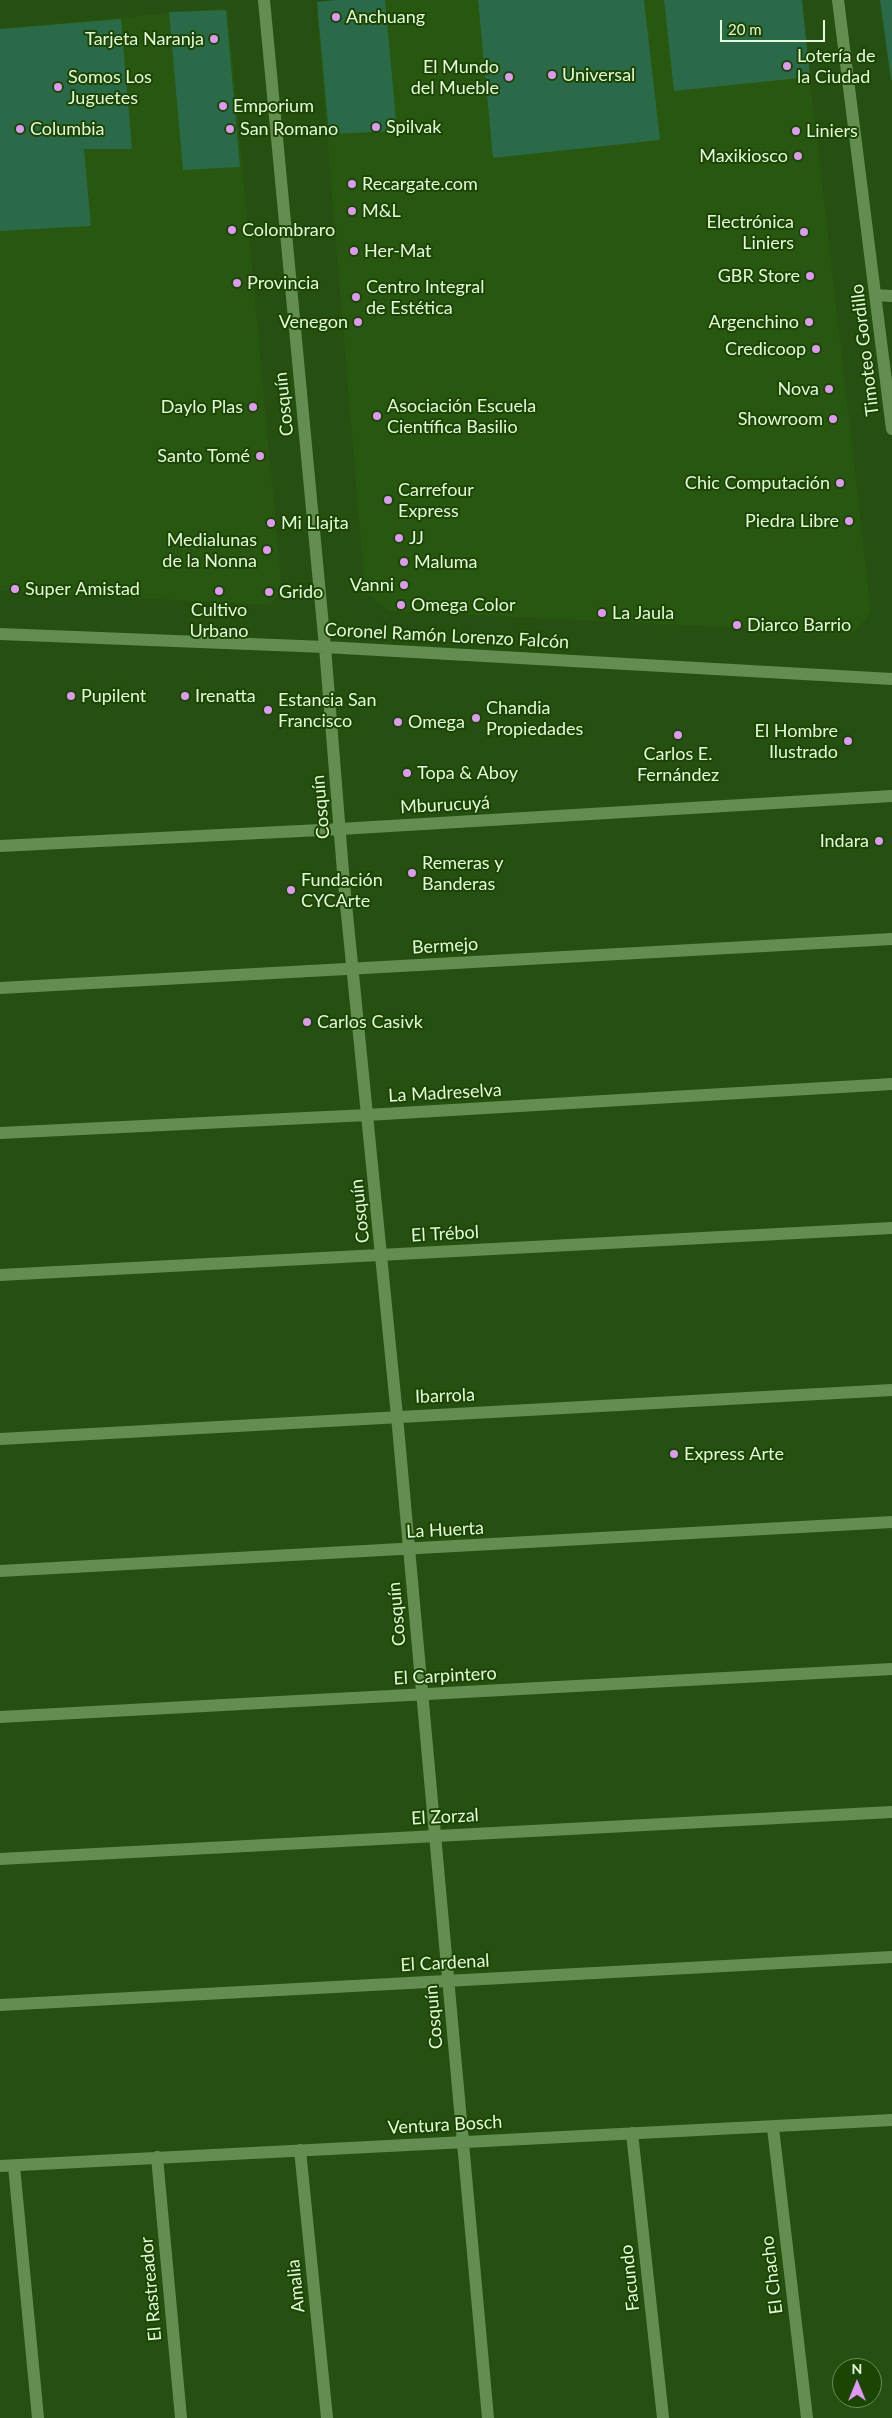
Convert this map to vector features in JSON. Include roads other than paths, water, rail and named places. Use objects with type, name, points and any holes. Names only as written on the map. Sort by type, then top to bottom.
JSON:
[{"type":"street","name":"Cosquín","points":[[264,0],[325,647],[352,969],[397,1416],[488,2418]]},
{"type":"street","name":"Timoteo Gordillo","points":[[838,0],[852,124],[876,295],[892,429]]},
{"type":"street","points":[[876,295],[892,296]]},
{"type":"street","name":"Coronel Ramón Lorenzo Falcón","points":[[0,634],[325,647],[892,679]]},
{"type":"street","name":"Mburucuyá","points":[[0,846],[340,829],[892,796]]},
{"type":"street","name":"Bermejo","points":[[0,988],[892,939]]},
{"type":"street","name":"La Madreselva","points":[[0,1133],[367,1115],[892,1084]]},
{"type":"street","name":"El Trébol","points":[[0,1275],[892,1228]]},
{"type":"street","name":"Ibarrola","points":[[0,1439],[892,1390]]},
{"type":"street","name":"La Huerta","points":[[0,1572],[892,1522]]},
{"type":"street","name":"El Carpintero","points":[[0,1716],[892,1669]]},
{"type":"street","name":"El Zorzal","points":[[0,1859],[892,1812]]},
{"type":"street","name":"El Cardenal","points":[[0,2005],[892,1957]]},
{"type":"street","name":"Ventura Bosch","points":[[0,2166],[632,2133],[773,2128],[892,2120]]},
{"type":"street","name":"El Chacho","points":[[773,2128],[807,2418]]},
{"type":"street","name":"Facundo","points":[[632,2133],[663,2418]]},
{"type":"street","name":"Amalia","points":[[300,2150],[327,2418]]},
{"type":"street","name":"El Rastreador","points":[[157,2157],[181,2418]]},
{"type":"street","points":[[14,2166],[38,2418]]},
{"type":"place","name":"Anchuang","points":[[336,17]]},
{"type":"place","name":"Tarjeta Naranja","points":[[214,39]]},
{"type":"place","name":"Lotería de la Ciudad","points":[[787,66]]},
{"type":"place","name":"Universal","points":[[552,75]]},
{"type":"place","name":"El Mundo del Mueble","points":[[509,77]]},
{"type":"place","name":"Somos Los Juguetes","points":[[58,87]]},
{"type":"place","name":"Emporium","points":[[223,106]]},
{"type":"place","name":"Spilvak","points":[[376,127]]},
{"type":"place","name":"Columbia","points":[[20,129]]},
{"type":"place","name":"San Romano","points":[[230,129]]},
{"type":"place","name":"Liniers","points":[[796,131]]},
{"type":"place","name":"Maxikiosco","points":[[798,156]]},
{"type":"place","name":"Recargate.com","points":[[352,184]]},
{"type":"place","name":"M&L","points":[[352,211]]},
{"type":"place","name":"Colombraro","points":[[232,230]]},
{"type":"place","name":"Electrónica Liniers","points":[[804,232]]},
{"type":"place","name":"Her-Mat","points":[[354,251]]},
{"type":"place","name":"GBR Store","points":[[810,276]]},
{"type":"place","name":"Provincia","points":[[237,283]]},
{"type":"place","name":"Centro Integral de Estética","points":[[356,297]]},
{"type":"place","name":"Venegon","points":[[358,322]]},
{"type":"place","name":"Argenchino","points":[[809,322]]},
{"type":"place","name":"Credicoop","points":[[816,349]]},
{"type":"place","name":"Nova","points":[[829,389]]},
{"type":"place","name":"Daylo Plas","points":[[253,407]]},
{"type":"place","name":"Asociación Escuela Científica Basilio","points":[[377,416]]},
{"type":"place","name":"Showroom","points":[[833,419]]},
{"type":"place","name":"Santo Tomé","points":[[260,456]]},
{"type":"place","name":"Chic Computación","points":[[840,483]]},
{"type":"place","name":"Carrefour Express","points":[[388,500]]},
{"type":"place","name":"Piedra Libre","points":[[849,521]]},
{"type":"place","name":"Mi Llajta","points":[[271,523]]},
{"type":"place","name":"JJ","points":[[399,538]]},
{"type":"place","name":"Medialunas de la Nonna","points":[[267,550]]},
{"type":"place","name":"Maluma","points":[[404,562]]},
{"type":"place","name":"Vanni","points":[[404,585]]},
{"type":"place","name":"Super Amistad","points":[[15,589]]},
{"type":"place","name":"Cultivo Urbano","points":[[219,591]]},
{"type":"place","name":"Grido","points":[[269,592]]},
{"type":"place","name":"Omega Color","points":[[401,605]]},
{"type":"place","name":"La Jaula","points":[[602,613]]},
{"type":"place","name":"Diarco Barrio","points":[[737,625]]},
{"type":"place","name":"Pupilent","points":[[71,696]]},
{"type":"place","name":"Irenatta","points":[[185,696]]},
{"type":"place","name":"Estancia San Francisco","points":[[268,710]]},
{"type":"place","name":"Chandia Propiedades","points":[[476,718]]},
{"type":"place","name":"Omega","points":[[398,722]]},
{"type":"place","name":"Carlos E. Fernández","points":[[678,735]]},
{"type":"place","name":"El Hombre Ilustrado","points":[[848,741]]},
{"type":"place","name":"Topa & Aboy","points":[[407,773]]},
{"type":"place","name":"Indara","points":[[879,841]]},
{"type":"place","name":"Remeras y Banderas","points":[[412,873]]},
{"type":"place","name":"Fundación CYCArte","points":[[291,890]]},
{"type":"place","name":"Carlos Casivk","points":[[307,1022]]},
{"type":"place","name":"Express Arte","points":[[674,1454]]}]
